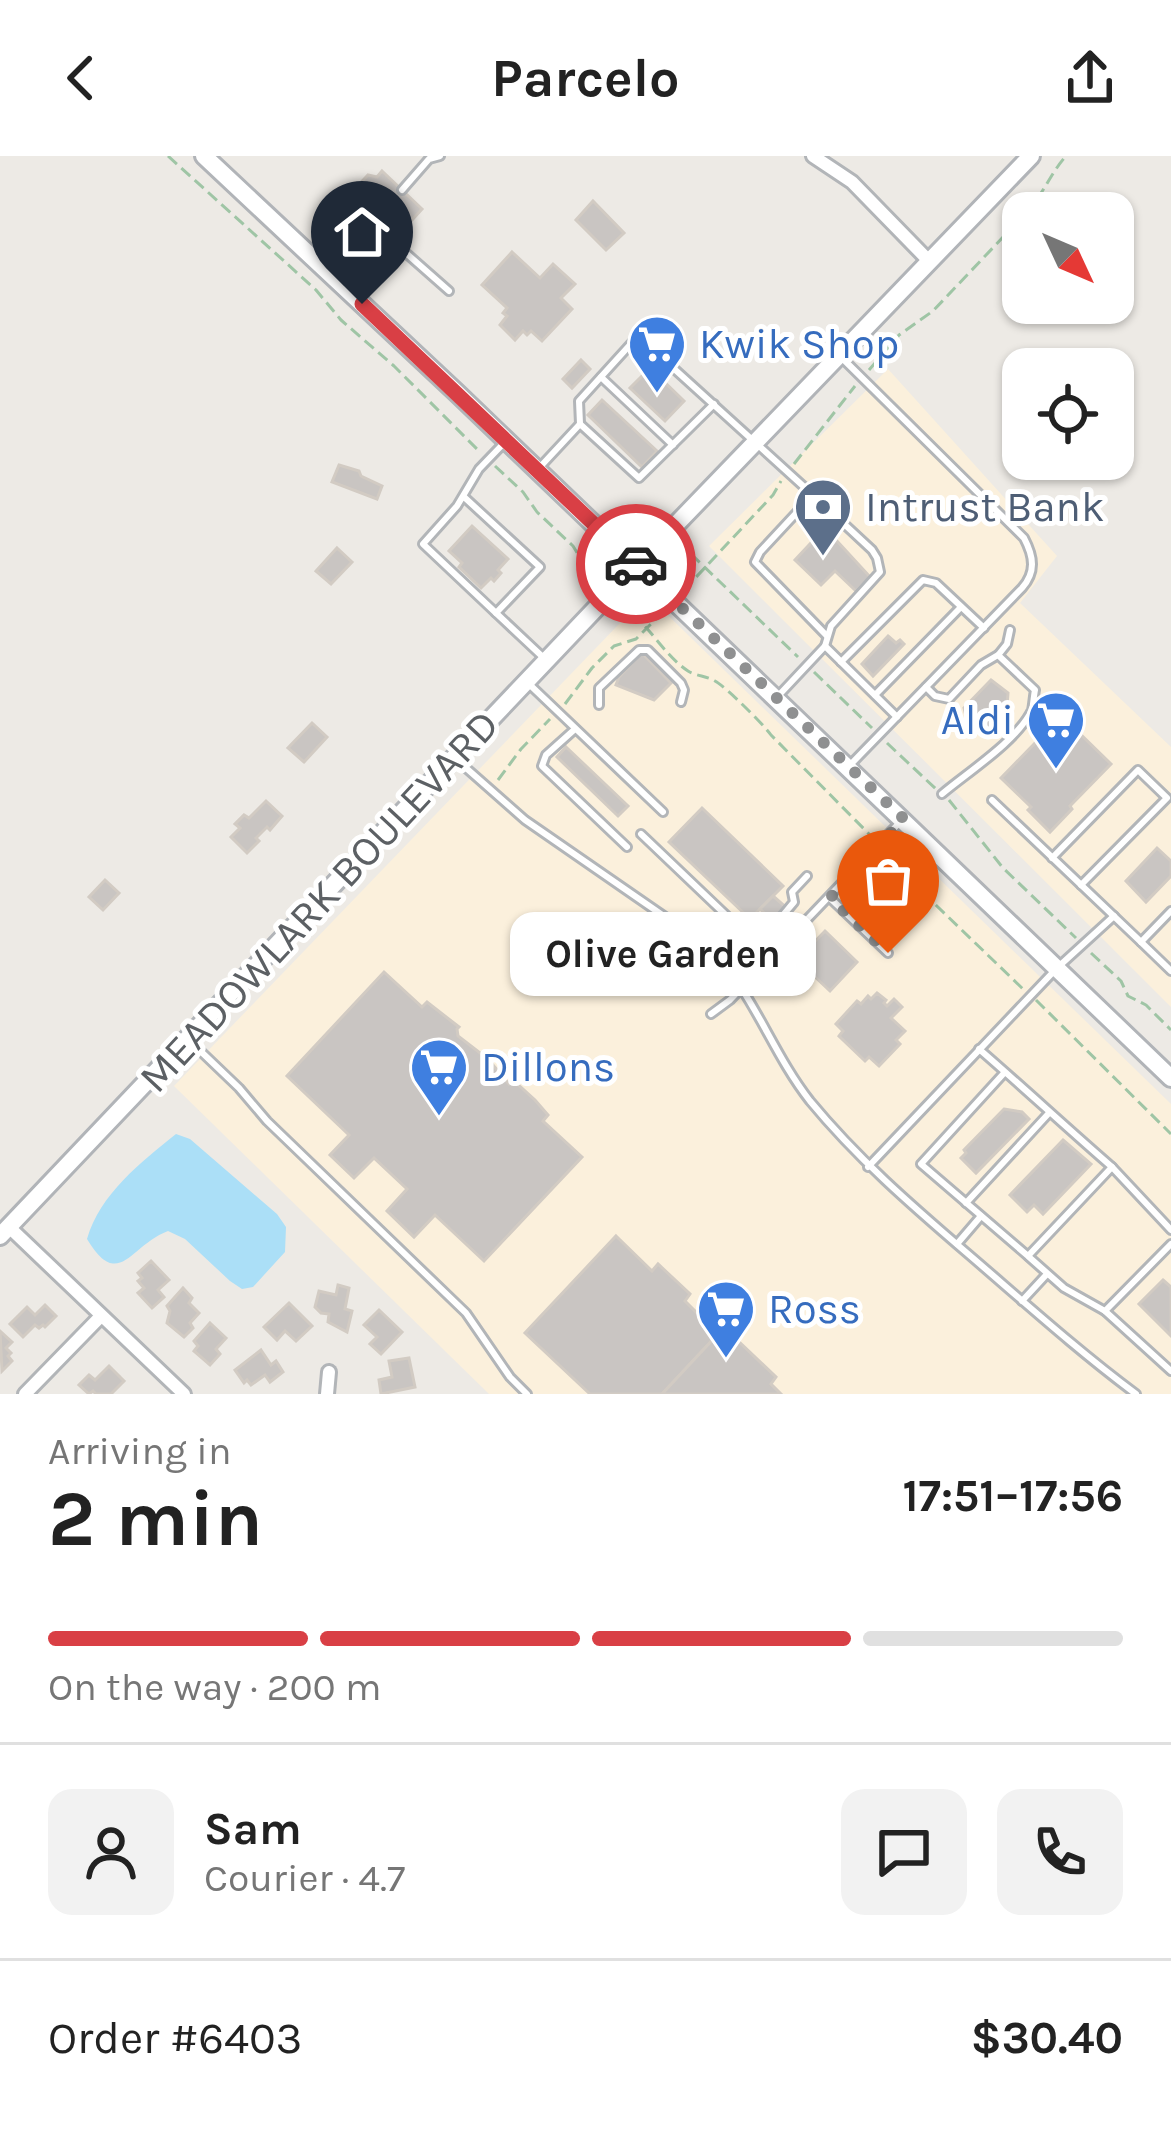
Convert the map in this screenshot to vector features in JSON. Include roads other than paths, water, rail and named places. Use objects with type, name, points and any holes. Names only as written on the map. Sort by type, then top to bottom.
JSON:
[{"type":"main road","points":[[204,156],[1171,1078]]},
{"type":"main road","name":"MEADOWLARK BOULEVARD","points":[[4,1232],[1031,156]]},
{"type":"street","points":[[813,156],[852,182],[930,262]]},
{"type":"street","points":[[4,1232],[184,1394]]},
{"type":"street","points":[[25,1394],[101,1316]]},
{"type":"street","points":[[328,1394],[329,1372]]},
{"type":"lane","points":[[401,190],[429,159],[440,156]]},
{"type":"lane","points":[[332,276],[374,232]]},
{"type":"lane","points":[[361,246],[373,251],[398,246],[449,291]]},
{"type":"lane","points":[[714,404],[639,478],[580,424],[579,400],[638,336],[714,404],[756,442],[788,472],[814,494],[864,542],[880,566],[877,577],[838,617],[825,646],[776,698]]},
{"type":"lane","points":[[839,355],[1024,538],[1034,565],[1028,580],[849,767]]},
{"type":"lane","points":[[601,377],[673,445]]},
{"type":"lane","points":[[537,470],[580,424]]},
{"type":"lane","points":[[507,440],[424,544],[547,660]]},
{"type":"lane","points":[[814,494],[755,562],[827,636]]},
{"type":"lane","points":[[463,496],[540,567],[496,613]]},
{"type":"lane","points":[[841,662],[923,580],[936,583],[984,628]]},
{"type":"lane","points":[[875,695],[962,607]]},
{"type":"lane","points":[[926,687],[935,696],[949,699],[998,655],[1010,631]]},
{"type":"lane","points":[[825,646],[898,717]]},
{"type":"lane","points":[[599,705],[599,688],[639,650],[648,650],[681,683],[681,702]]},
{"type":"lane","points":[[942,794],[992,756],[1033,709],[1035,690],[998,655]]},
{"type":"lane","points":[[526,682],[662,812]]},
{"type":"lane","points":[[575,729],[546,755],[542,766],[627,848]]},
{"type":"lane","points":[[454,758],[525,820],[717,955],[742,986],[786,1067],[868,1167],[1136,1394]]},
{"type":"lane","points":[[1052,858],[1138,770],[1166,798],[1082,886]]},
{"type":"lane","points":[[992,800],[1171,971]]},
{"type":"lane","points":[[711,1014],[730,1000],[904,819]]},
{"type":"lane","points":[[640,834],[751,938],[768,931],[794,902],[792,892],[807,876]]},
{"type":"lane","points":[[830,898],[888,953]]},
{"type":"lane","points":[[1141,942],[1171,910]]},
{"type":"lane","points":[[868,1167],[1057,968],[1114,916]]},
{"type":"lane","points":[[717,955],[741,929]]},
{"type":"lane","points":[[188,1039],[466,1313],[527,1394]]},
{"type":"lane","points":[[980,1049],[1112,1167],[1171,1230]]},
{"type":"lane","points":[[1005,1072],[921,1164],[1047,1274],[1105,1311],[1171,1371]]},
{"type":"lane","points":[[966,1203],[1050,1112]]},
{"type":"lane","points":[[1028,1256],[1112,1167]]},
{"type":"lane","points":[[957,1244],[981,1216]]},
{"type":"lane","points":[[1105,1311],[1171,1244]]},
{"type":"lane","points":[[1022,1301],[1047,1274]]},
{"type":"water","points":[[176,1134],[190,1139],[286,1227],[285,1252],[253,1287],[242,1289],[185,1239],[168,1231],[117,1263],[98,1254],[87,1239],[112,1193]]},
{"type":"place","name":"Kwik Shop","points":[[657,395]]},
{"type":"place","name":"Intrust Bank","points":[[823,558]]},
{"type":"place","name":"Aldi","points":[[1056,771]]},
{"type":"place","name":"Olive Garden","points":[[888,953]]},
{"type":"place","name":"Dillons","points":[[439,1118]]},
{"type":"place","name":"Ross","points":[[726,1360]]}]
